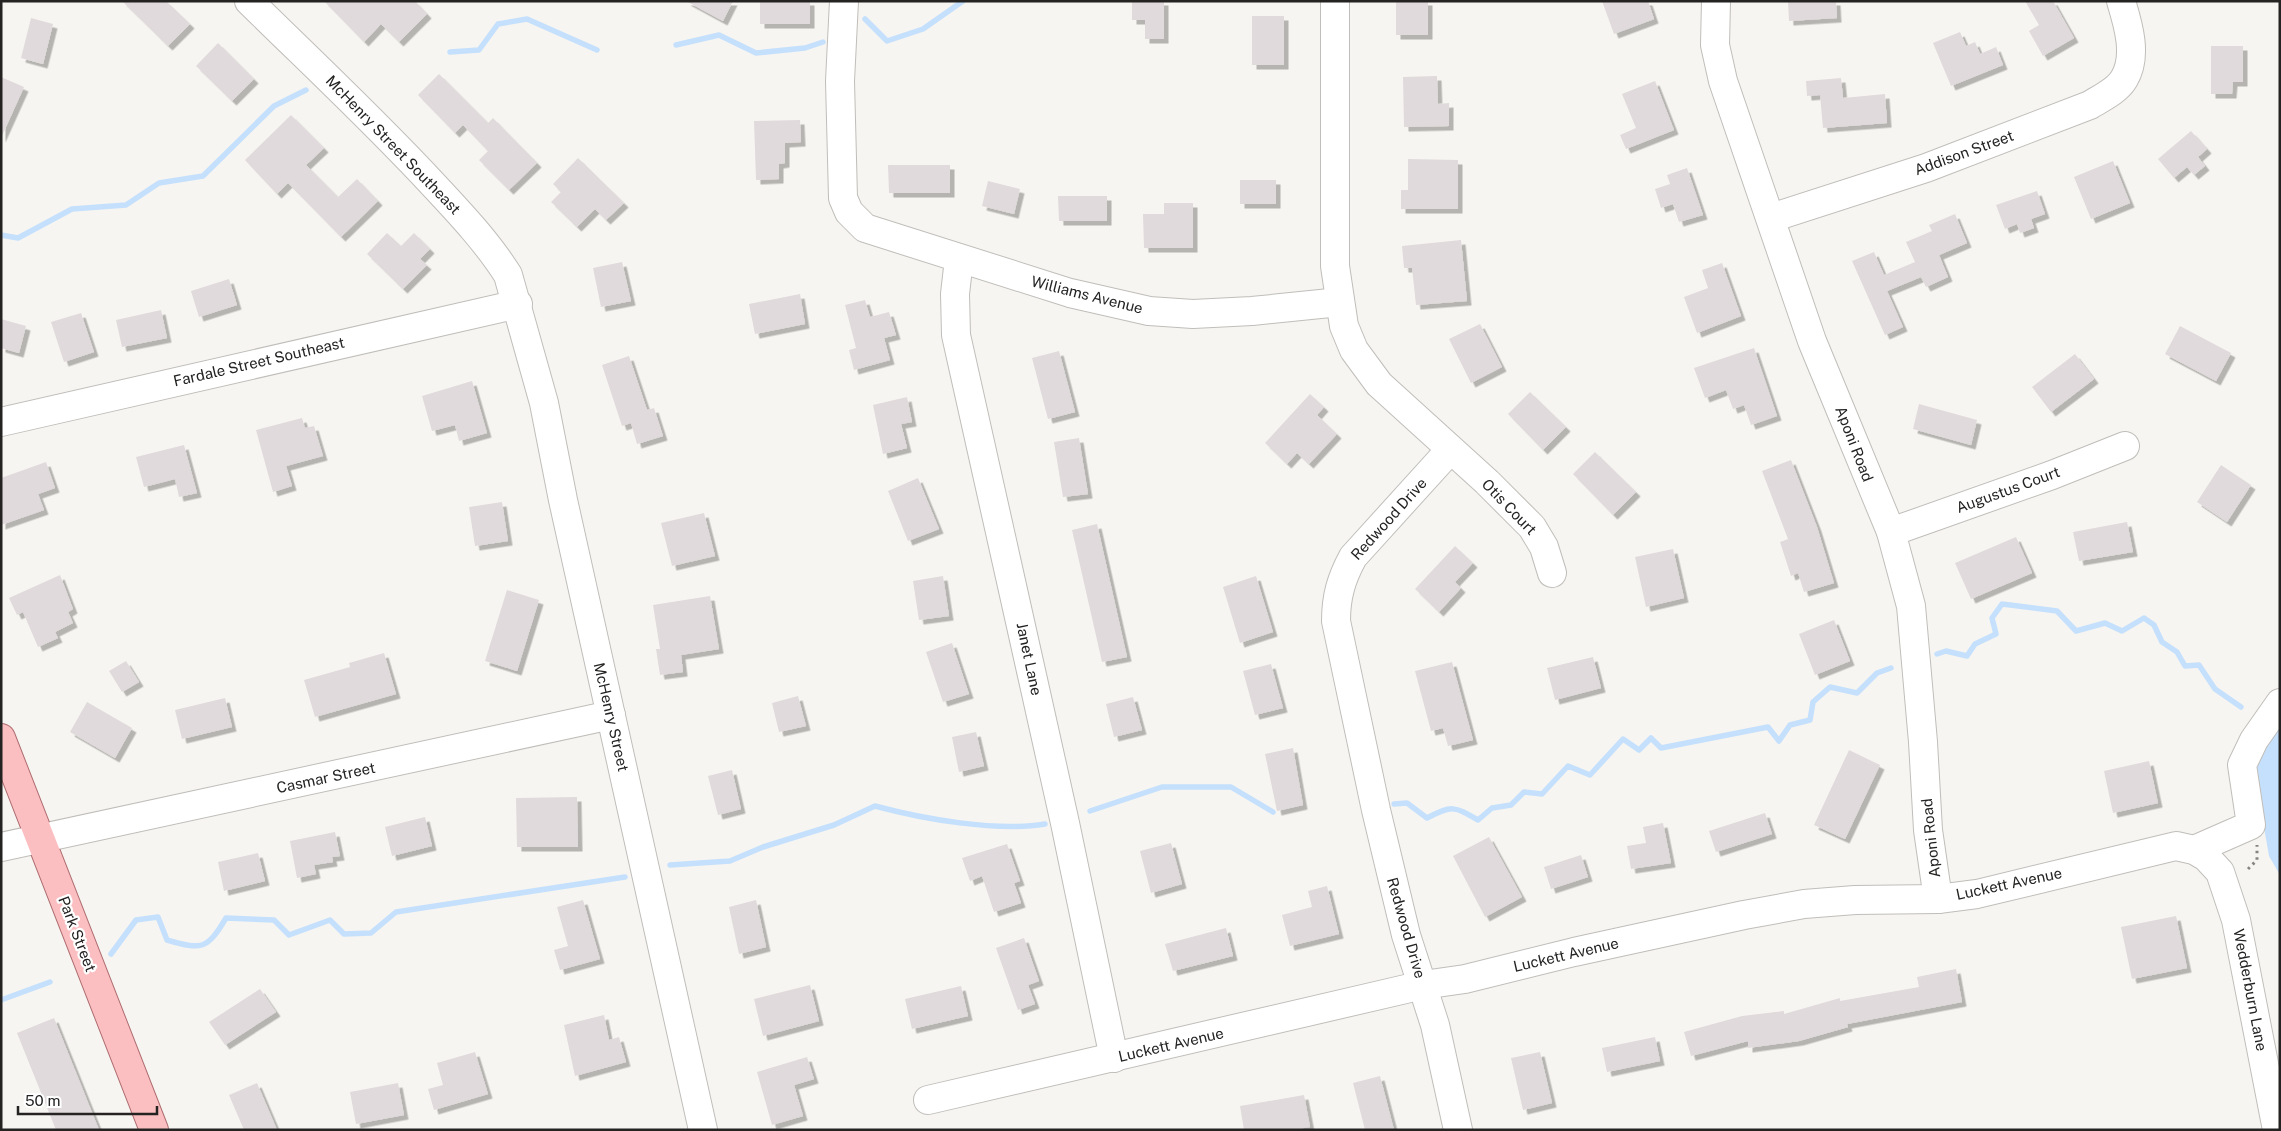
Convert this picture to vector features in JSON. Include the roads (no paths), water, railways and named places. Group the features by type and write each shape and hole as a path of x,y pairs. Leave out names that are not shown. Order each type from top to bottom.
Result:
{"main road":[{"name":"Park Street","path":"1,738 154,1130"}],"street":[{"name":"McHenry Street Southeast","path":"249,1 312,61 450,202 499,260 508,275 518,304"},
{"name":"Williams Avenue","path":"844,1 840,81 843,198 848,212 855,220 876,233 907,240 959,259 1070,293 1149,311 1193,314 1340,302"},
{"path":"1334,1 1335,266 1344,326 1354,350 1368,371 1450,450"},
{"name":"Aponi Road","path":"1716,1 1715,45 1723,81 1812,341 1890,532 1913,622 1928,830 1938,898"},
{"name":"Addison Street","path":"1771,218 1926,168 2090,105 2110,93 2124,79 2131,46 2121,1"},
{"name":"Janet Lane","path":"959,259 955,294 956,335 1061,804 1114,1058"},
{"name":"Fardale Street Southeast","path":"1,422 518,304"},
{"name":"McHenry Street","path":"518,304 544,403 563,500 703,1130"},
{"name":"Augustus Court","path":"1890,532 2052,475 2125,446"},
{"name":"Otis Court","path":"1450,450 1532,527 1544,547 1552,573"},
{"name":"Redwood Drive","path":"1450,450 1353,557 1342,577 1336,598 1336,621 1376,810 1406,935 1436,1025 1458,1130"},
{"path":"2200,853 2251,825 2242,764 2254,740 2280,704"},
{"name":"Casmar Street","path":"1,847 611,715"},
{"name":"Luckett Avenue","path":"928,1100 1744,914 1804,904 1855,900 1938,898 1977,894 2176,846 2200,853"},
{"name":"Wedderburn Lane","path":"2200,853 2220,872 2236,920 2277,1130"}],"water":[{"path":"2280,725 2280,875 2269,856 2254,770 2259,752"}],"waterway":[{"path":"865,19 887,41 923,29 963,1"},
{"path":"450,52 479,50 498,24 527,19 597,50"},
{"path":"676,45 719,35 756,53 805,48 823,42"},
{"path":"1,235 18,238 72,209 126,205 159,183 203,176 274,106 306,90"},
{"path":"1937,654 1946,651 1967,656 1975,644 1996,634 1992,618 2002,604 2057,611 2076,631 2105,623 2122,631 2144,618 2154,625 2162,642 2177,652 2185,666 2199,665 2215,689 2241,707"},
{"path":"1394,804 1407,803 1427,818 1442,811 1453,809 1478,820 1492,808 1511,805 1524,792 1542,794 1568,766 1590,775 1623,739 1639,750 1651,738 1661,748 1768,727 1779,741 1790,725 1810,720 1813,702 1830,687 1857,693 1877,673 1891,668"},
{"path":"1090,811 1162,787 1231,787 1273,812"},
{"path":"670,865 730,861 763,847 834,825 875,806 937,820 960,823 1005,826 1045,824"},
{"path":"111,954 136,920 158,917 167,940 196,946 208,942 226,918 274,920 289,935 330,920 344,934 371,933 396,912 625,877"},
{"path":"1,1000 50,982"}]}
